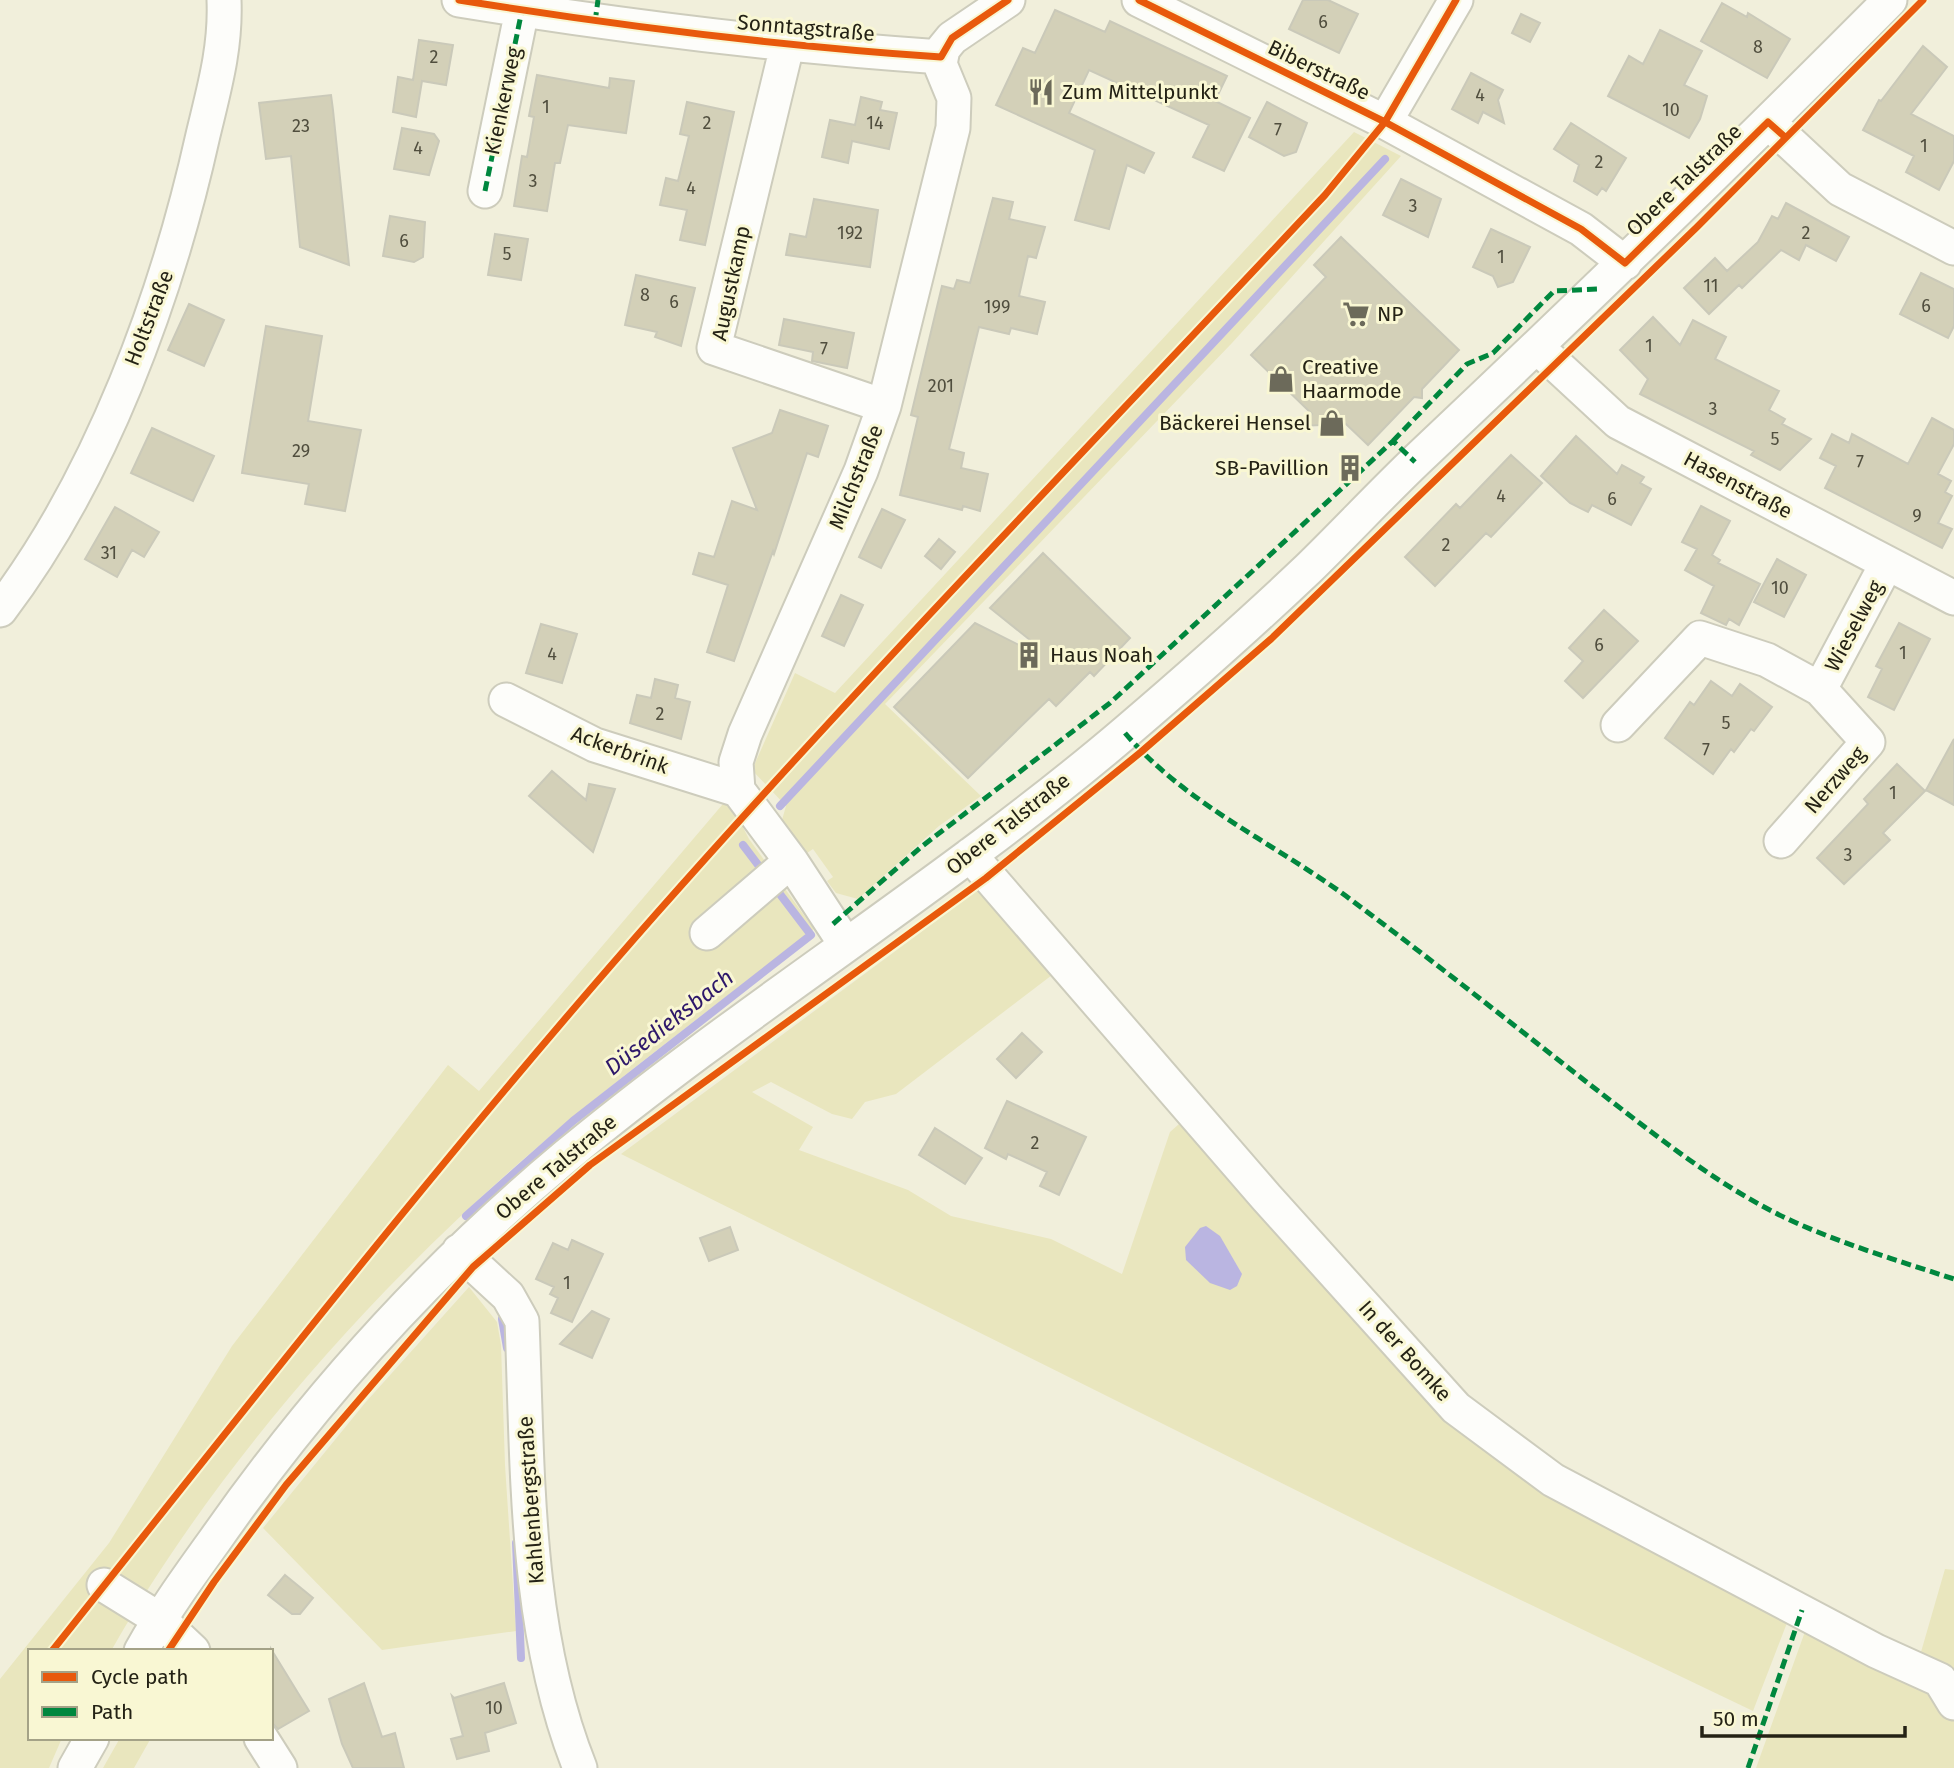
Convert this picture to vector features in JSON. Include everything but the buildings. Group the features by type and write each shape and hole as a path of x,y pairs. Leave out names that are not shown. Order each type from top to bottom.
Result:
{"street":[{"name":"Holtstraße","path":"0,610 79,487 165,280 195,175 226,36 224,0"},
{"name":"Sonntagstraße","path":"459,0 522,10 596,11 788,46 941,57"},
{"path":"941,57 952,38 1008,0"},
{"name":"Biberstraße","path":"1139,0 1385,122 1581,229 1625,263"},
{"path":"1385,122 1456,0"},
{"name":"Obere Talstraße","path":"142,1649 159,1619 271,1460 361,1355 459,1251 568,1155 651,1089 970,855 1125,733 1306,571 1415,462 1625,263 1890,0"},
{"name":"Kienkerweg","path":"485,191 522,10"},
{"name":"Augustkamp","path":"788,46 714,348 884,406"},
{"name":"Milchstraße","path":"738,790 736,762 745,734 861,471 884,406 953,128 954,98 942,72 941,57"},
{"path":"1768,122 1840,189 1954,248"},
{"name":"Hasenstraße","path":"1538,348 1618,422 1954,597"},
{"name":"Wieselweg","path":"1618,725 1700,638 1767,660 1820,689 1887,563"},
{"name":"Nerzweg","path":"1781,841 1868,742 1820,689"},
{"name":"Ackerbrink","path":"506,700 594,745 738,790"},
{"path":"738,790 791,861 846,945"},
{"name":"In der Bomke","path":"970,855 1266,1197 1457,1408 1553,1479 1876,1651 1941,1680 1954,1703"},
{"path":"707,933 791,861"},
{"name":"Kahlenbergstraße","path":"459,1251 508,1296 523,1321 538,1602 564,1728 580,1768"},
{"path":"104,1585 159,1619 191,1649"},
{"path":"75,1768 91,1740"},
{"path":"262,1740 280,1768"}],"shaded area":[{"path":"1354,132 1401,156 1232,343 885,704 981,796 939,826 858,899 836,893 827,881 833,877 813,849 807,853 782,820 786,806 752,770 795,673 835,693"},
{"path":"728,798 749,839 814,929 572,1118 442,1234 379,1298 318,1364 260,1433 206,1504 156,1577 112,1649 28,1649 28,1740 61,1740 49,1768 0,1768 0,1679 109,1543 232,1346 448,1065 479,1091"},
{"path":"982,887 1056,972 896,1094 865,1102 852,1119 832,1114 771,1082 752,1092 813,1127 799,1150 908,1190 951,1216 1051,1239 1122,1274 1170,1132 1187,1117 1419,1380 1790,1615 1753,1711 1408,1546 621,1154"},
{"path":"1206,1226 1220,1236 1242,1274 1237,1286 1230,1290 1210,1283 1186,1260 1185,1247 1200,1228"},
{"path":"469,1287 497,1322 501,1345 505,1465 516,1631 382,1650 263,1528 365,1403"},
{"path":"1945,1569 1954,1570 1954,1768 1756,1768 1807,1626 1859,1651 1921,1652"},
{"path":"119,1740 150,1740 134,1768 103,1768"}],"waterway":[{"name":"Düsedieksbach","path":"780,806 1385,159"},
{"name":"Düsedieksbach","path":"743,845 765,874"},
{"name":"Düsedieksbach","path":"466,1216 573,1121 811,935 773,885"},
{"name":"Düsedieksbach","path":"502,1319 507,1348"},
{"name":"Düsedieksbach","path":"516,1543 521,1658"}],"marked path":[{"path":"595,22 598,0"},
{"path":"485,191 522,10"},
{"path":"1393,441 1467,364 1493,353 1554,291 1598,289"},
{"path":"833,924 921,847 1110,703 1393,441 1415,462"},
{"path":"1125,733 1175,781 1232,822 1350,899 1640,1123 1713,1176 1764,1207 1810,1229 1954,1279"},
{"path":"1748,1768 1802,1610"}],"cycle path":[{"path":"459,0 700,34 941,57 952,38 1008,0"},
{"path":"1139,0 1385,122 1581,229 1625,263 1768,122 1785,137"},
{"path":"54,1649 425,1186 656,914 904,642 1325,195 1385,122 1456,0"},
{"path":"169,1649 214,1582 286,1485 473,1267 590,1165 986,878 1141,752 1271,639 1697,227 1923,0"}],"place":[{"name":"Zum Mittelpunkt","path":"1041,92"},
{"name":"NP","path":"1356,314"},
{"name":"Creative Haarmode","path":"1281,379"},
{"name":"Bäckerei Hensel","path":"1332,423"},
{"name":"SB-Pavillion","path":"1350,468"},
{"name":"Haus Noah","path":"1029,655"}]}
